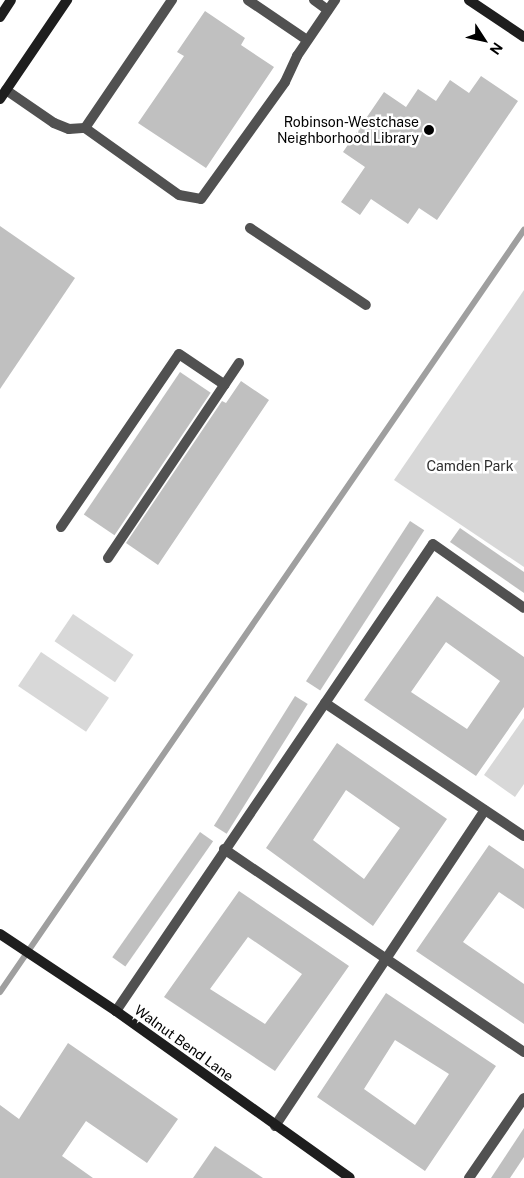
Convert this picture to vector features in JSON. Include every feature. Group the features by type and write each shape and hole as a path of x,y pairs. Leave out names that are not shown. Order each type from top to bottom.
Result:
{"street":[{"path":"0,17 11,0"},
{"path":"2,92 67,0"},
{"path":"469,0 524,37"},
{"name":"Walnut Bend Lane","path":"0,934 116,1011 274,1126 350,1178"}],"lane":[{"path":"85,128 172,0"},
{"path":"248,0 307,40"},
{"path":"314,0 328,10"},
{"path":"2,92 54,123 69,129 85,128 179,195 202,199 285,82 307,40 335,0"},
{"path":"250,228 366,305"},
{"path":"61,527 179,354 225,385"},
{"path":"108,558 239,363"},
{"path":"116,1011 224,849 433,544 524,608"},
{"path":"325,703 524,836"},
{"path":"274,1126 302,1080 386,960 485,810"},
{"path":"224,849 524,1052"},
{"path":"469,1178 524,1098"}],"green space":[{"name":"Camden Park","path":"524,290 524,567 394,480"},
{"path":"73,614 134,655 115,682 55,641"},
{"path":"41,652 109,698 86,732 18,686"},
{"path":"524,718 524,784 515,797 484,775"}],"building":[{"path":"205,11 245,38 241,45 274,67 206,168 138,123 184,56 177,52"},
{"name":"Robinson-Westchase Neighborhood Library","path":"481,76 518,101 437,220 419,208 408,224 371,199 360,215 341,202 365,167 343,152 384,92 406,107 418,89 436,101 450,80 469,93"},
{"path":"0,226 75,278 0,389"},
{"path":"180,372 211,393 114,535 84,515"},
{"path":"241,381 269,400 158,565 126,543 222,401 226,403"},
{"path":"410,521 424,530 320,690 306,681"},
{"path":"460,528 524,572 524,593 450,542"},
{"path":"437,596 524,657 524,707 476,776 364,700","holes":["446,642 500,681 467,729 411,692"]},
{"path":"295,696 308,704 227,834 214,826"},
{"path":"337,743 447,819 373,926 266,848","holes":["346,790 400,828 364,879 313,840"]},
{"path":"200,832 213,841 125,967 112,957"},
{"path":"489,845 524,869 524,909 499,892 463,942 524,984 524,1024 416,951"},
{"path":"239,891 349,966 275,1071 164,997","holes":["248,937 302,974 265,1024 210,989"]},
{"path":"386,993 496,1066 425,1171 317,1097","holes":["395,1040 449,1074 415,1125 364,1089"]},
{"path":"68,1043 178,1119 147,1163 86,1121 62,1156 93,1178 0,1178 0,1105 19,1119"},
{"path":"524,1128 524,1157 510,1178 491,1178"},
{"path":"215,1146 263,1178 193,1178"}],"waterway":[{"path":"0,992 524,230"}],"place":[{"name":"Robinson-Westchase Neighborhood Library","path":"429,130"}]}
